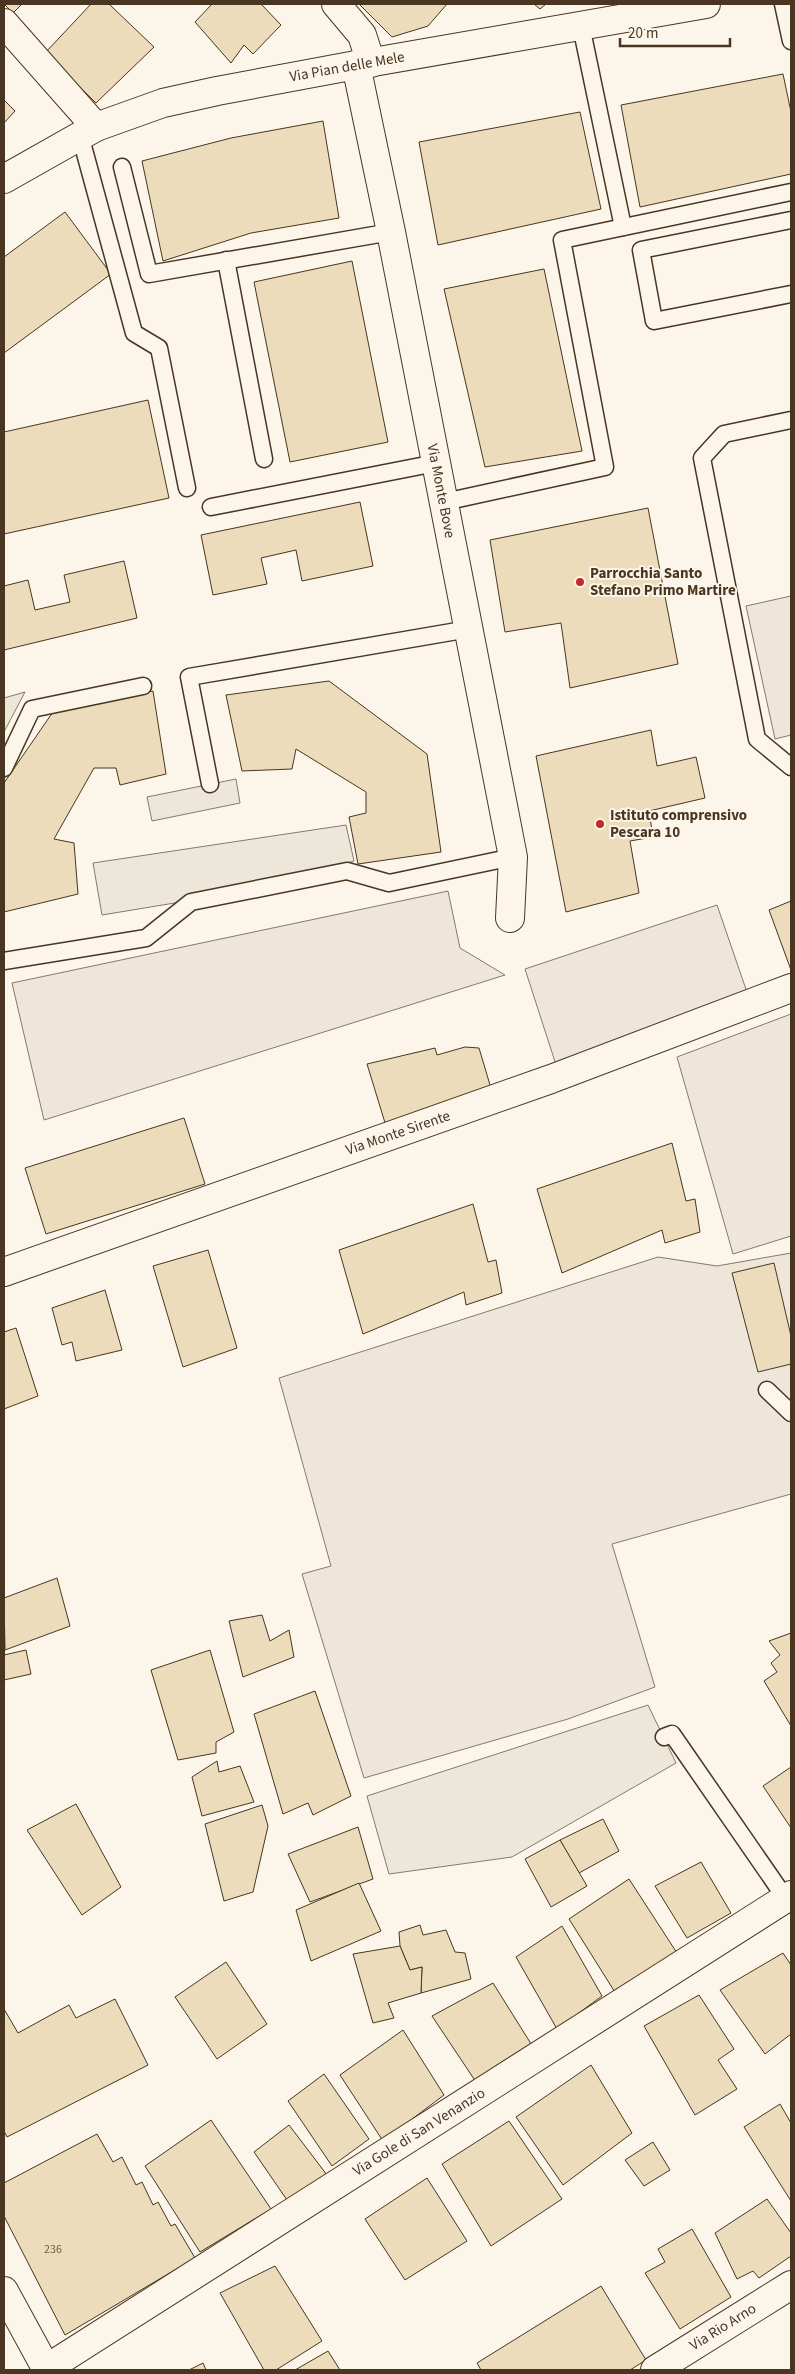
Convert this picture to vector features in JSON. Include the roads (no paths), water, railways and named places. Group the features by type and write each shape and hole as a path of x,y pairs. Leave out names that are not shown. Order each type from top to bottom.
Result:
{"street":[{"name":"Via Monte Bove","path":"336,4 362,35 363,64 391,232 513,857 510,918"},
{"name":"Via Pian delle Mele","path":"4,179 88,131 163,104 217,91 363,64 581,26 677,7 706,4"},
{"path":"4,23 88,131"},
{"name":"Via Monte Sirente","path":"4,1272 551,1079 791,988"},
{"name":"Via Gole di San Venanzio","path":"46,2370 788,1897"},
{"name":"Via Rio Arno","path":"655,2370 791,2285"},
{"path":"4,2291 46,2370"}],"lane":[{"path":"783,4 791,41"},
{"path":"581,26 623,227"},
{"path":"88,131 134,333 159,348 187,488"},
{"path":"122,167 149,274 391,232"},
{"path":"444,502 605,467 562,240 791,192"},
{"path":"791,220 641,250 654,321 791,294"},
{"path":"226,260 264,459"},
{"path":"791,420 724,434 702,458 758,739 791,767"},
{"path":"211,507 436,463"},
{"path":"210,784 189,677 469,629"},
{"path":"4,768 32,709 144,686"},
{"path":"4,961 146,938 191,902 347,871 389,883 513,857"},
{"path":"767,1390 791,1413"},
{"path":"664,1737 672,1734 788,1897"}],"place":[{"name":"Parrocchia Santo Stefano Primo Martire","path":"580,582"},
{"name":"Istituto comprensivo Pescara 10","path":"600,824"}]}
